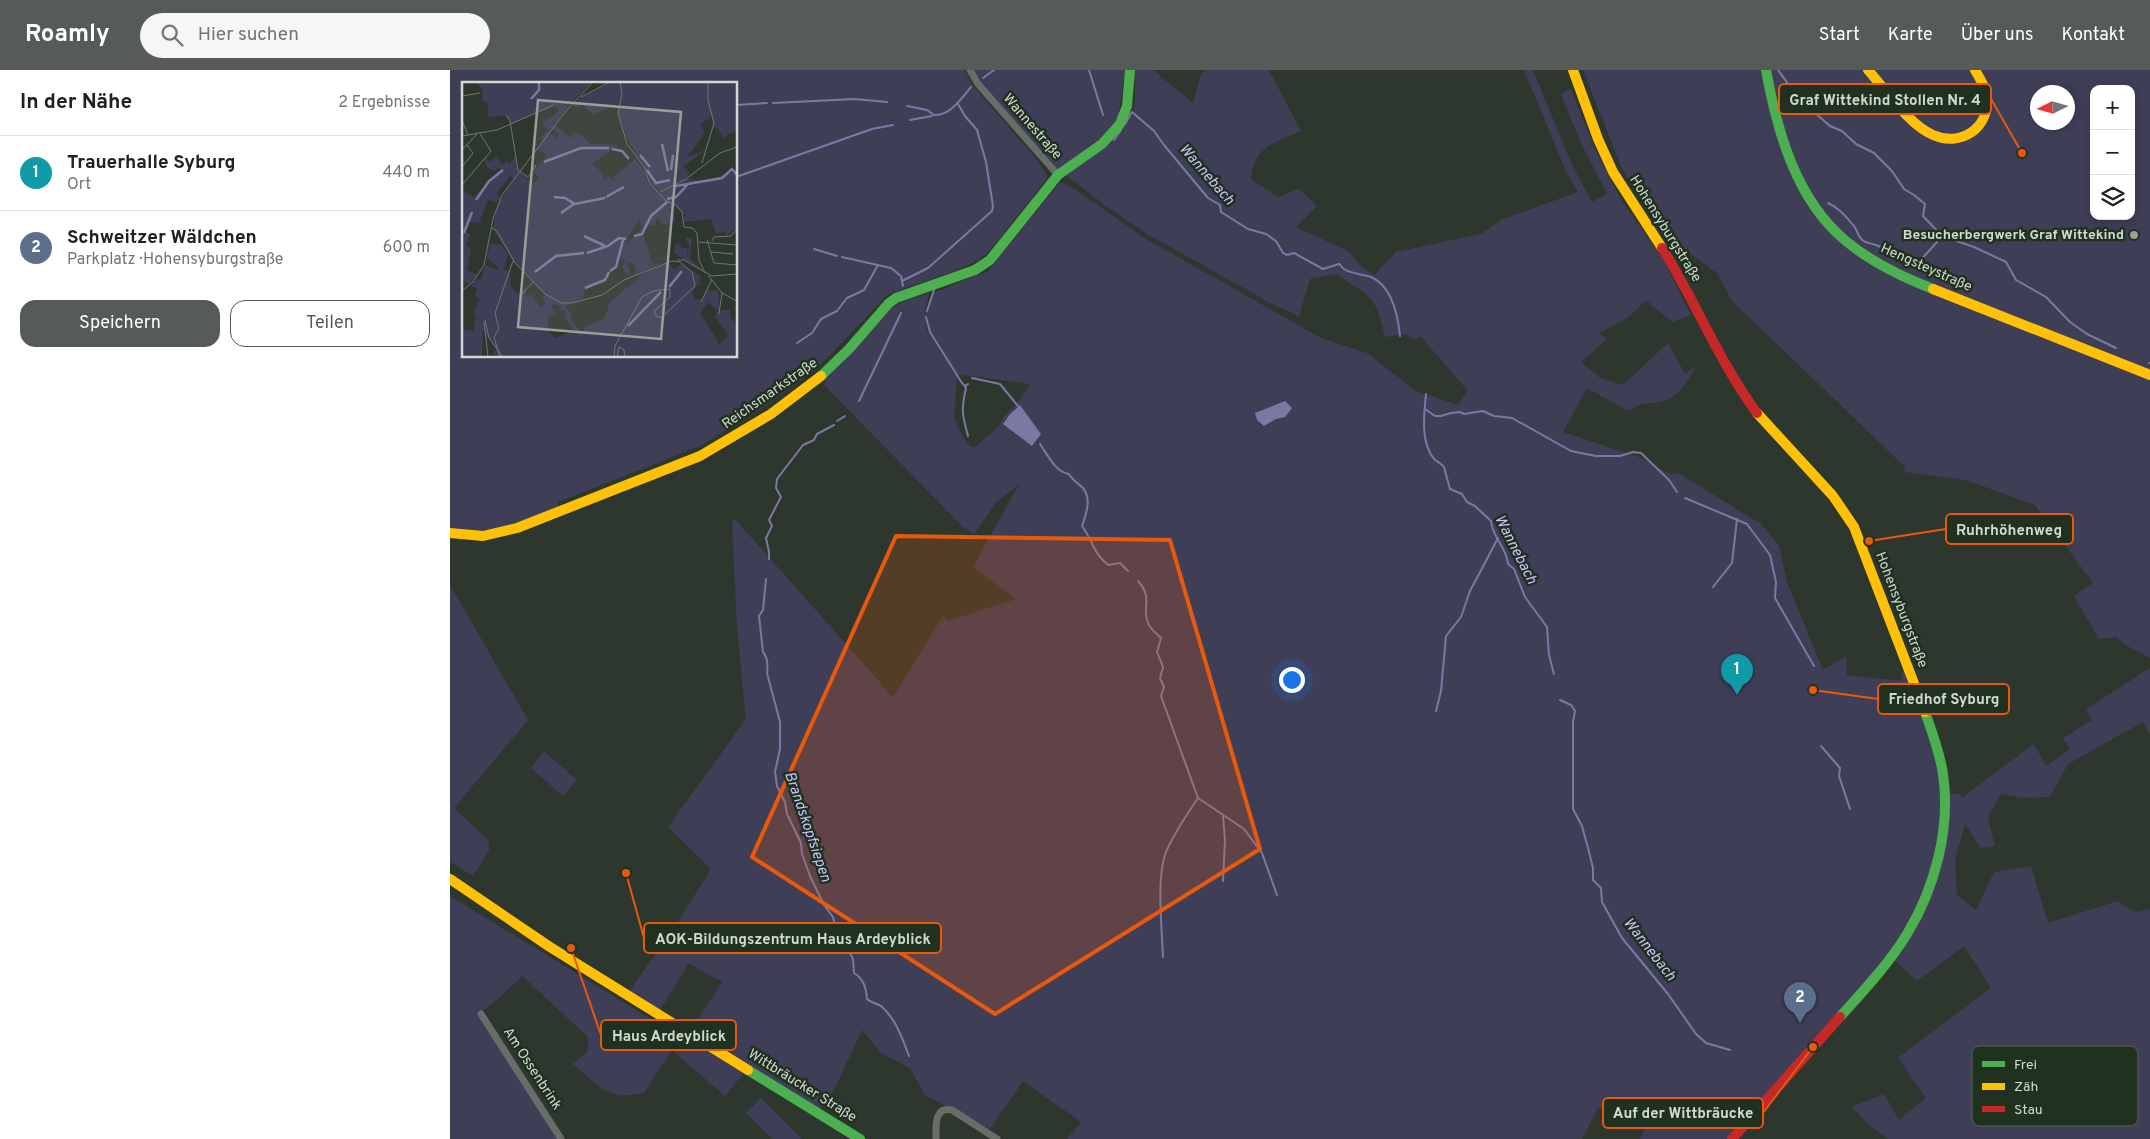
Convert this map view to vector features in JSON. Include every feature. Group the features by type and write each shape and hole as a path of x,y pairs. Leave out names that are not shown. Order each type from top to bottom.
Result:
{"main road":[{"name":"Reichsmarkstraße","path":"450,533 483,536 517,528 682,464 718,447 817,380 837,362 889,303 896,298 975,270 990,260 1058,175 1102,144 1120,124 1127,106 1130,70"},
{"name":"Hohensyburgstraße","path":"1573,70 1612,172 1680,276 1736,385 1760,418 1833,496 1854,527 1931,728 1943,774 1944,816 1940,852 1928,892 1908,934 1880,972 1732,1139"},
{"name":"Hengsteystraße","path":"1766,70 1779,124 1799,179 1810,199 1830,226 1846,241 1866,256 1888,268 1946,294 2150,375"},
{"path":"1868,70 1927,132 1955,139 1973,131 1985,117 1988,94 1985,85 1975,70"},
{"path":"450,871 477,895"},
{"path":"450,879 477,895"},
{"name":"Wittbräucker Straße","path":"477,895 550,946 860,1139"}],"street":[{"name":"Wannestraße","path":"970,70 978,84 1058,175"},
{"name":"Am Ossenbrink","path":"481,1014 561,1139"},
{"path":"936,1139 937,1117 945,1109 952,1110 997,1139"}],"highlighted area":[{"path":"896,536 1170,540 1260,849 995,1014 752,857"}],"shaded area":[{"path":"450,70 964,70 974,87 1033,155 1047,175 1046,180 986,255 951,272 887,295 812,372 758,411 698,447 558,502 558,508 495,530 450,533"},
{"path":"972,70 1125,70 1119,112 1133,116 1135,70 1153,70 1193,103 1200,77 1205,70 1269,70 1301,131 1274,143 1261,152 1256,159 1251,179 1278,197 1299,189 1317,206 1296,227 1348,251 1364,269 1375,275 1396,252 1481,234 1503,219 1578,192 1565,169 1524,70 1533,70 1572,165 1592,202 1607,194 1580,141 1561,94 1571,89 1595,149 1619,196 1663,259 1691,315 1672,322 1646,300 1630,316 1599,333 1607,339 1581,362 1600,378 1623,385 1668,343 1685,374 1696,366 1686,383 1672,397 1660,402 1642,404 1630,410 1624,409 1587,388 1563,432 1626,453 1625,458 1628,455 1635,456 1666,472 1678,473 1761,524 1779,546 1787,582 1823,670 1846,656 1847,675 1901,681 1905,657 1918,695 1945,794 1959,794 1963,797 2034,744 2046,766 2070,749 2063,738 2092,720 2086,709 2150,668 2150,735 2143,722 2068,764 2050,797 2023,798 2001,794 1988,817 1995,846 1981,848 1965,824 1955,860 1957,895 1976,910 1994,872 2031,866 2048,923 2118,901 2134,912 2150,909 2150,1139 1889,1139 1870,1126 1852,1107 1884,1094 1899,1120 1926,1098 1898,1058 1991,988 1964,946 1917,981 1892,958 1732,1139 1640,1139 1645,1129 1598,1108 1582,1139 1067,1139 1081,1122 1023,1081 990,1129 925,1095 910,1068 881,1053 862,1030 834,1090 818,1112 748,1068 725,1096 674,1052 689,1033 722,982 689,963 658,1013 628,993 678,922 711,869 668,827 746,719 737,627 732,524 734,518 893,697 943,616 948,621 1016,599 973,567 1019,484 996,503 974,534 963,527 825,386 825,379 891,308 907,300 929,293 925,311 928,311 933,293 988,271 1060,182 1073,188 1146,239 1321,338 1367,353 1416,391 1458,405 1468,391 1421,337 1413,339 1407,334 1385,337 1375,304 1364,293 1336,274 1310,279 1299,316 1274,305 1149,235 1109,208 1052,165","holes":["925,316 927,316 929,329 957,374 1030,384 1020,400 1004,416 999,426 975,447 966,442 954,419 957,377 927,330","1019,405 1040,434 1004,426 1004,421"]},
{"path":"1583,70 2150,70 2150,658 2129,647 2116,637 2099,639 2074,596 2093,583 2035,505 1966,480 1905,472 1904,466 1731,300 1718,274 1670,239 1637,196 1621,166"},
{"path":"1285,401 1292,408 1285,417 1276,419 1264,426 1257,420 1255,413"},
{"path":"1020,405 1041,434 1032,446 1003,424"},
{"path":"450,585 528,720 454,808 489,841 489,850 473,876 450,862"},
{"path":"544,751 577,780 563,796 531,768"},
{"path":"450,896 680,1037 644,1093 620,1096 602,1089 573,1064 588,1051 588,1037 522,976 499,998 478,1014 557,1139 450,1139"},
{"path":"761,1098 802,1139 772,1139 746,1113"}],"waterway":[{"name":"Brandskopfsiepen","path":"983,78 994,70"},
{"name":"Wannebach","path":"1089,70 1103,115"},
{"path":"1778,70 1799,99 1830,126 1842,131 1856,144 1874,153 1892,171 1904,189 1925,204 1923,216 1942,236 1974,247 2006,262 2016,280 2046,297 2070,322 2087,334 2116,348"},
{"path":"907,106 927,110 934,115 940,115 960,101 971,87"},
{"path":"773,103 855,99 887,102"},
{"path":"738,105 767,103"},
{"name":"Brandskopfsiepen","path":"902,281 928,268 992,211 993,206 986,162 977,130 958,104"},
{"name":"Wannebach","path":"1125,124 1132,112 1154,131 1208,198 1220,205 1221,212 1248,229 1266,234 1276,241 1283,253 1287,255 1294,253 1323,269 1339,264 1347,271 1371,277 1378,281 1393,302 1400,336"},
{"path":"910,120 932,116"},
{"path":"738,176 872,129 893,125"},
{"name":"Wannebach","path":"1114,140 1121,130"},
{"path":"1828,203 1836,207 1845,216 1854,226 1862,240 1899,256 1911,265 1918,263 1937,242"},
{"path":"814,249 837,256"},
{"path":"842,257 891,268 901,276 903,286"},
{"path":"797,343 812,333 821,319 837,311 847,298 864,290 878,265"},
{"path":"927,311 934,290"},
{"name":"Brandskopfsiepen","path":"859,401 901,313"},
{"path":"926,317 930,332 962,383 965,386 968,384"},
{"path":"972,378 1000,384 1018,406"},
{"path":"965,386 963,412 968,436"},
{"name":"Wannebach","path":"1426,394 1424,428 1430,453 1444,467 1450,489 1462,494 1467,502 1475,506 1491,521 1508,564 1514,569 1525,597 1547,627 1549,655 1554,674"},
{"path":"1425,409 1435,416 1483,411 1494,416 1512,418 1571,451 1596,456 1620,456 1633,452 1641,453 1669,480 1677,492"},
{"name":"Brandskopfsiepen","path":"837,421 845,416"},
{"name":"Brandskopfsiepen","path":"769,559 766,538 772,526 769,520 781,497 776,488 777,479 803,445 814,440 817,434 834,425"},
{"path":"1040,444 1056,467 1069,474 1086,492 1088,502 1082,526 1099,556 1108,565 1120,563 1128,571"},
{"path":"1685,498 1747,524 1770,555 1776,582 1775,598 1814,666"},
{"path":"1713,587 1732,563 1737,519"},
{"path":"1436,711 1441,691 1446,636 1461,617 1470,591 1498,538"},
{"name":"Brandskopfsiepen","path":"766,579 763,610 759,616 763,652 768,668 767,673 780,722 780,749 775,772 777,786 785,802 787,814 801,843 802,854 810,876 824,905 833,917 835,925 853,959 854,973 864,984 867,999 881,1006 891,1017 909,1056"},
{"path":"1138,581 1145,593 1148,623 1161,638 1157,652 1163,667 1160,678 1164,687 1161,696 1198,798"},
{"name":"Wannebach","path":"1560,700 1571,705 1575,711 1573,722 1573,809 1582,826 1593,868 1593,880 1601,888 1602,902 1622,938 1668,994 1696,1034 1706,1043 1730,1050"},
{"path":"1821,746 1840,768 1839,776 1850,809"},
{"path":"1198,798 1244,829 1262,853 1277,895"},
{"path":"1163,957 1160,903 1163,863 1173,838 1198,798"},
{"path":"1223,816 1225,840 1223,881"}],"traffic: fast":[{"path":"821,376 849,349 889,303 896,298 975,270 990,260 1058,175 1102,144 1120,124 1127,106 1130,70"},
{"path":"1766,70 1776,117 1791,163 1814,206 1846,241 1866,256 1933,289"},
{"path":"1840,1017 1884,967 1900,945 1917,916 1933,877 1943,836 1945,794 1938,750 1925,712"},
{"path":"748,1070 860,1139"}],"traffic: slow":[{"path":"1573,70 1598,139 1613,172 1662,248"},
{"path":"1868,70 1915,123 1933,135 1953,139 1971,133 1983,119 1987,98 1975,70"},
{"path":"1933,289 2150,375"},
{"path":"450,533 483,536 517,528 700,456 771,414 821,376"},
{"path":"1757,413 1833,496 1854,527 1925,712"},
{"path":"450,879 550,947 748,1070"}],"traffic: jam":[{"path":"1662,248 1686,289 1719,353 1757,413"},
{"path":"1732,1139 1840,1017"}],"place":[{"name":"Graf Wittekind Stollen Nr. 4","path":"2022,153"},
{"name":"Besucherbergwerk Graf Wittekind","path":"2134,235"},
{"name":"Ruhrhöhenweg","path":"1869,541"},
{"name":"Friedhof Syburg","path":"1813,690"},
{"name":"Trauerhalle Syburg","path":"1737,695"},
{"name":"AOK-Bildungszentrum Haus Ardeyblick","path":"626,873"},
{"name":"Haus Ardeyblick","path":"571,948"},
{"name":"Schweitzer Wäldchen","path":"1800,1023"},
{"name":"Auf der Wittbräucke","path":"1813,1047"}]}
